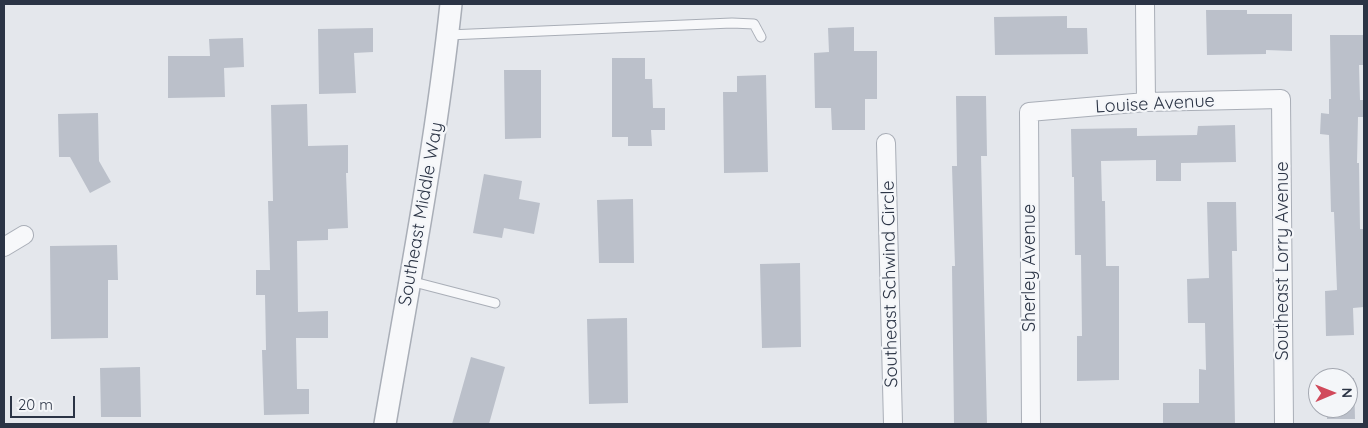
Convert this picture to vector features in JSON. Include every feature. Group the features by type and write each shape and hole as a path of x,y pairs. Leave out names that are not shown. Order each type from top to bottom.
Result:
{"street":[{"name":"Southeast Middle Way","path":"385,424 444,70 451,4"},
{"path":"1144,4 1146,102"},
{"name":"Louise Avenue","path":"1029,112 1146,102 1281,98"},
{"name":"Southeast Lorry Avenue","path":"1281,98 1284,424"},
{"name":"Sherley Avenue","path":"1029,112 1031,424"},
{"name":"Southeast Schwind Circle","path":"886,144 893,424"},
{"path":"4,247 24,235"}],"lane":[{"path":"448,35 732,23 754,24 761,37"},
{"path":"410,281 495,302"}],"building":[{"path":"1206,10 1247,10 1247,14 1292,14 1292,51 1266,50 1266,54 1207,55"},
{"path":"1067,16 1067,28 1087,28 1088,54 995,55 994,17"},
{"path":"854,27 854,51 877,51 877,99 865,99 865,130 832,130 831,108 815,108 814,53 829,52 828,28"},
{"path":"373,28 373,52 354,53 356,93 319,94 318,29"},
{"path":"1330,35 1364,35 1364,65 1359,65 1360,100 1364,100 1364,117 1358,117 1357,163 1359,163 1360,229 1364,229 1364,307 1353,308 1354,335 1326,336 1325,291 1337,290 1334,212 1331,212 1329,135 1320,134 1321,113 1329,114 1329,99 1331,99"},
{"path":"243,38 244,67 224,68 225,97 168,98 168,56 210,56 209,39"},
{"path":"612,58 645,58 645,79 652,79 653,108 665,108 665,130 651,130 652,146 628,146 628,137 612,137"},
{"path":"504,70 541,70 541,138 505,139"},
{"path":"766,75 768,172 724,173 723,92 737,92 737,76"},
{"path":"956,96 986,96 987,156 981,156 987,424 954,424 952,266 955,266 952,166 957,166"},
{"path":"307,104 308,146 348,145 348,173 346,173 348,228 328,229 328,240 297,241 298,312 328,311 328,338 296,338 297,389 309,389 309,414 264,415 262,350 266,350 265,295 256,295 256,270 270,270 268,201 273,201 271,105"},
{"path":"98,113 99,161 111,182 90,193 70,157 59,157 58,114"},
{"path":"1235,125 1236,162 1181,163 1181,181 1156,181 1156,160 1101,161 1102,201 1105,201 1106,266 1119,266 1119,380 1077,381 1077,336 1082,336 1081,255 1075,255 1071,129 1137,128 1137,136 1197,135 1198,126"},
{"path":"484,174 522,181 519,199 540,203 534,234 504,228 502,238 473,233"},
{"path":"633,199 634,263 599,263 597,200"},
{"path":"1207,202 1236,202 1237,251 1232,251 1235,424 1163,424 1163,403 1199,403 1199,369 1206,370 1205,323 1188,323 1187,279 1209,278"},
{"path":"117,245 118,280 108,280 108,338 51,339 50,246"},
{"path":"800,263 801,347 762,348 760,264"},
{"path":"627,318 628,403 589,404 587,319"},
{"path":"471,357 505,367 489,424 452,424"},
{"path":"140,367 141,417 101,417 100,368"},
{"path":"1355,418 1355,419 1327,419"}]}
